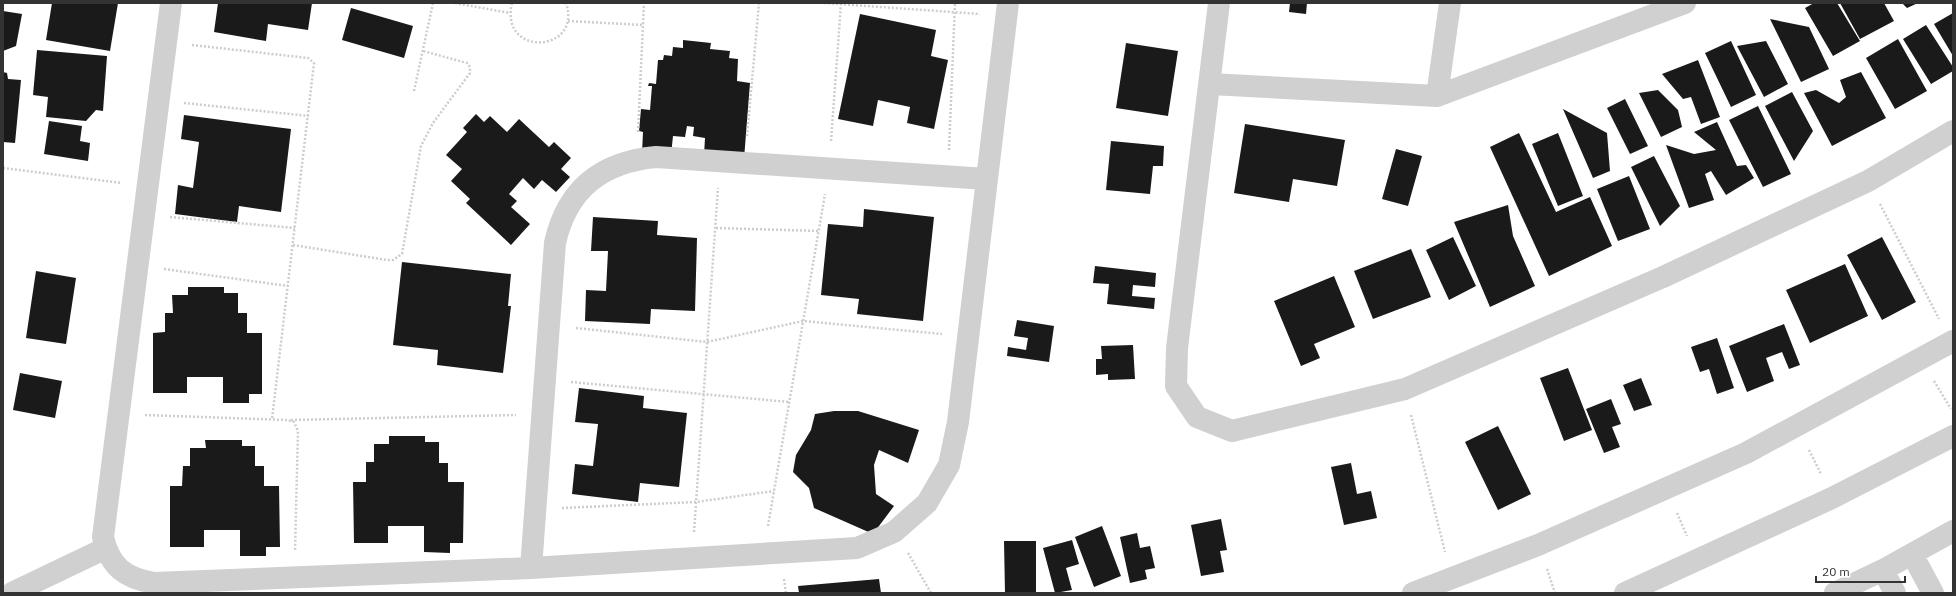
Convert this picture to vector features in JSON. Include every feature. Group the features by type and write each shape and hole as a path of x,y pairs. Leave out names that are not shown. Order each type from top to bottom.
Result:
{"street":[{"path":"171,3 103,537 111,559 127,575 138,580 154,583 295,576 531,568 857,548 894,532 927,503 949,465 958,422 1007,9"},
{"path":"1219,3 1177,348 1176,386 1197,417 1232,431 1404,389 1663,277 1868,181 1953,131"},
{"path":"1437,96 1450,3"},
{"path":"1210,84 1437,96 1682,4"},
{"path":"531,568 556,243 559,226 566,210 587,183 602,172 619,163 637,158 656,157 987,179"},
{"path":"1413,593 1538,546 1746,454 1952,342"},
{"path":"1625,593 1832,498 1953,436"},
{"path":"1835,593 1884,570 1953,531"},
{"path":"12,593 106,548"},
{"path":"1912,554 1933,593"},
{"path":"1884,570 1895,593"}],"path":[{"path":"414,91 433,3"},
{"path":"455,3 510,12"},
{"path":"512,3 510,12 512,23 517,33 525,40 535,43 546,43 556,39 564,31 568,21 569,11 566,3"},
{"path":"637,158 644,3"},
{"path":"745,163 759,3"},
{"path":"824,3 955,13 1007,9"},
{"path":"948,176 955,3"},
{"path":"763,554 829,168 841,4"},
{"path":"568,21 643,26"},
{"path":"166,42 311,60 314,63 315,68 272,419"},
{"path":"293,245 387,260 393,260 402,254 421,146 433,123 470,73 470,68 467,63 423,51"},
{"path":"158,100 309,116"},
{"path":"692,558 720,161"},
{"path":"3,168 148,186"},
{"path":"1868,181 1952,342"},
{"path":"144,215 296,228"},
{"path":"716,228 819,231"},
{"path":"137,265 288,286"},
{"path":"549,325 707,342 803,321 968,337"},
{"path":"1921,359 1953,413"},
{"path":"545,379 789,402"},
{"path":"1404,389 1452,578"},
{"path":"119,415 291,420 542,414"},
{"path":"291,420 298,431 295,576"},
{"path":"1797,426 1832,498"},
{"path":"1667,488 1698,560"},
{"path":"535,509 696,502 774,491"},
{"path":"894,532 911,557 931,593"}],"building":[{"path":"52,3 118,3 110,51 46,40"},
{"path":"218,3 312,3 308,30 268,24 266,41 214,32"},
{"path":"1290,3 1307,3 1306,14 1289,12"},
{"path":"1814,3 1837,3 1860,41 1833,56 1805,8"},
{"path":"1840,3 1884,3 1894,21 1860,39"},
{"path":"1902,3 1918,3 1907,8"},
{"path":"351,8 413,26 404,58 342,40"},
{"path":"3,11 22,14 16,46 3,51"},
{"path":"1953,13 1953,56 1934,24"},
{"path":"860,14 936,30 931,56 948,60 934,129 907,123 910,107 878,100 873,126 838,119"},
{"path":"1770,19 1809,27 1829,69 1801,82"},
{"path":"1926,25 1953,67 1953,71 1931,84 1903,39"},
{"path":"1898,39 1927,91 1895,109 1866,58"},
{"path":"683,40 711,43 710,49 730,51 729,58 738,59 737,81 750,83 744,159 704,155 705,138 693,136 694,127 687,126 685,137 673,136 671,155 642,153 643,132 639,131 641,109 650,110 652,86 648,86 649,83 656,84 658,60 663,60 664,55 672,56 673,47 683,48"},
{"path":"1731,41 1756,95 1731,107 1705,53"},
{"path":"1766,41 1788,84 1764,97 1737,46"},
{"path":"1126,43 1178,51 1168,116 1116,108"},
{"path":"37,50 107,56 103,111 96,110 86,121 46,117 48,97 33,95"},
{"path":"1698,60 1720,117 1701,124 1691,97 1683,99 1662,74"},
{"path":"3,72 7,73 8,79 21,80 15,143 3,142"},
{"path":"1861,72 1886,118 1832,146 1804,93 1816,90 1839,103 1846,97 1840,80"},
{"path":"1658,90 1678,110 1682,127 1661,137 1639,93"},
{"path":"1792,92 1813,131 1794,161 1765,106"},
{"path":"1625,99 1648,146 1630,154 1607,108"},
{"path":"1758,106 1791,174 1763,187 1729,120"},
{"path":"1563,109 1607,133 1610,171 1593,178"},
{"path":"476,114 484,122 490,116 507,132 519,119 549,147 554,142 571,158 561,169 570,177 556,192 542,180 534,189 523,178 509,194 517,201 511,207 530,224 511,245 466,203 470,199 451,181 462,169 446,155 467,132 463,128"},
{"path":"184,115 291,129 281,212 239,206 237,222 175,214 178,185 193,188 199,142 181,139"},
{"path":"49,121 82,126 80,141 90,143 88,161 44,154"},
{"path":"1717,122 1737,166 1746,165 1754,178 1726,195 1711,171 1705,174 1714,200 1689,208 1666,145 1694,154 1716,150 1694,132"},
{"path":"1245,124 1345,140 1337,186 1293,179 1289,202 1234,193"},
{"path":"1519,133 1556,212 1590,197 1612,246 1549,276 1490,147"},
{"path":"1558,133 1583,196 1558,206 1532,144"},
{"path":"1111,141 1164,146 1163,166 1153,166 1150,194 1106,190"},
{"path":"1396,149 1422,156 1408,206 1382,199"},
{"path":"1654,156 1680,206 1660,226 1631,167"},
{"path":"1629,176 1650,229 1618,241 1597,189"},
{"path":"1508,205 1513,236 1535,286 1490,307 1454,222"},
{"path":"864,209 934,217 923,321 857,314 859,299 821,295 828,224 863,227"},
{"path":"593,217 658,221 657,235 697,238 695,311 651,309 650,324 585,321 586,290 606,291 608,251 591,251"},
{"path":"1453,237 1476,286 1449,300 1426,250"},
{"path":"1882,237 1916,302 1882,320 1847,255"},
{"path":"1411,249 1431,297 1373,319 1354,271"},
{"path":"402,262 511,274 508,306 511,306 503,373 437,365 438,350 393,345"},
{"path":"1845,264 1868,316 1810,343 1786,290"},
{"path":"1095,266 1156,273 1155,287 1133,285 1132,296 1155,298 1154,309 1107,304 1109,284 1093,283"},
{"path":"36,271 76,278 66,344 26,338"},
{"path":"1334,276 1355,327 1314,344 1320,358 1301,366 1274,301"},
{"path":"188,287 224,287 224,293 238,293 238,313 247,313 247,333 262,333 262,394 249,394 249,403 223,403 223,377 187,377 187,393 153,393 153,333 165,332 165,313 173,313 172,295 188,295"},
{"path":"1017,320 1054,326 1049,362 1007,356 1008,347 1026,350 1028,338 1014,336"},
{"path":"1784,324 1800,365 1789,369 1782,352 1766,358 1774,381 1747,392 1729,346"},
{"path":"1717,338 1734,388 1717,394 1709,369 1700,372 1691,347"},
{"path":"1133,345 1135,379 1108,380 1108,374 1096,375 1096,359 1102,359 1101,346"},
{"path":"1568,368 1592,430 1564,441 1540,378"},
{"path":"20,373 62,381 55,418 13,410"},
{"path":"1641,378 1652,405 1634,411 1623,385"},
{"path":"579,388 644,396 643,408 687,413 679,487 640,483 638,502 572,494 575,464 593,466 598,424 575,422"},
{"path":"1611,399 1621,424 1612,427 1620,447 1604,453 1586,409"},
{"path":"834,411 858,411 919,430 908,463 879,450 874,465 876,494 894,506 873,534 814,508 809,488 793,472 796,455 811,430 815,414"},
{"path":"1498,426 1531,494 1498,510 1465,442"},
{"path":"389,436 425,436 425,442 439,442 439,463 448,463 448,482 464,482 463,543 450,543 450,553 424,552 424,526 388,526 388,543 354,543 353,482 366,482 366,462 374,462 374,444 389,444"},
{"path":"205,440 242,440 242,446 255,446 255,466 264,466 264,486 279,486 280,547 266,547 266,556 240,556 240,530 204,530 204,547 170,547 170,486 182,486 183,466 190,466 190,448 206,448"},
{"path":"1351,463 1357,494 1371,491 1377,518 1344,525 1331,467"},
{"path":"1221,519 1227,550 1220,551 1224,572 1201,576 1191,525"},
{"path":"1102,526 1121,576 1094,587 1075,537"},
{"path":"1137,533 1140,548 1150,546 1155,568 1145,570 1147,579 1130,583 1120,537"},
{"path":"1072,540 1079,564 1066,568 1072,590 1055,593 1043,548"},
{"path":"1004,541 1036,541 1036,593 1005,593"},
{"path":"879,579 881,593 799,593 798,586"}]}
